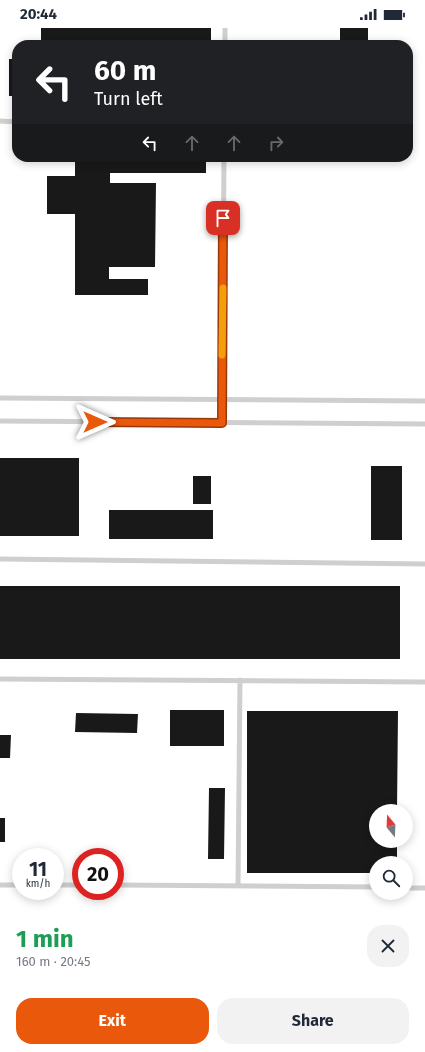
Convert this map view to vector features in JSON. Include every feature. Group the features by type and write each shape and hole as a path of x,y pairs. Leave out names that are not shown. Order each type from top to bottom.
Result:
{"lane":[{"path":"225,28 225,40"},
{"path":"0,122 12,122"},
{"path":"222,423 224,162"},
{"path":"0,398 425,401"},
{"path":"0,421 425,424"},
{"path":"0,559 425,564"},
{"path":"0,679 425,682"},
{"path":"238,886 240,680"},
{"path":"0,885 12,885"},
{"path":"124,886 369,887"},
{"path":"413,888 425,888"}],"building":[{"path":"41,28 211,28 211,40 41,40"},
{"path":"340,28 368,28 368,40 340,40"},
{"path":"9,59 12,59 12,96 9,96"},
{"path":"75,162 206,162 206,173 110,173 110,183 156,183 155,267 109,267 109,279 148,279 148,295 75,295 75,214 47,214 47,176 75,176"},
{"path":"0,458 79,458 79,536 0,536"},
{"path":"371,466 402,466 402,540 371,540"},
{"path":"193,476 211,476 211,504 193,504"},
{"path":"109,510 213,510 213,539 109,539"},
{"path":"0,586 400,586 400,659 0,659"},
{"path":"170,710 224,710 224,746 170,746"},
{"path":"247,711 398,711 397,804 369,804 369,848 397,848 397,856 369,856 369,873 247,873"},
{"path":"76,713 138,714 137,733 75,732"},
{"path":"0,735 11,735 10,758 0,758"},
{"path":"209,788 225,788 224,859 208,859"},
{"path":"0,818 5,818 5,842 0,842"}],"slow traffic":[{"path":"222,355 223,288"}],"route":[{"path":"95,422 222,423 223,218"}]}
